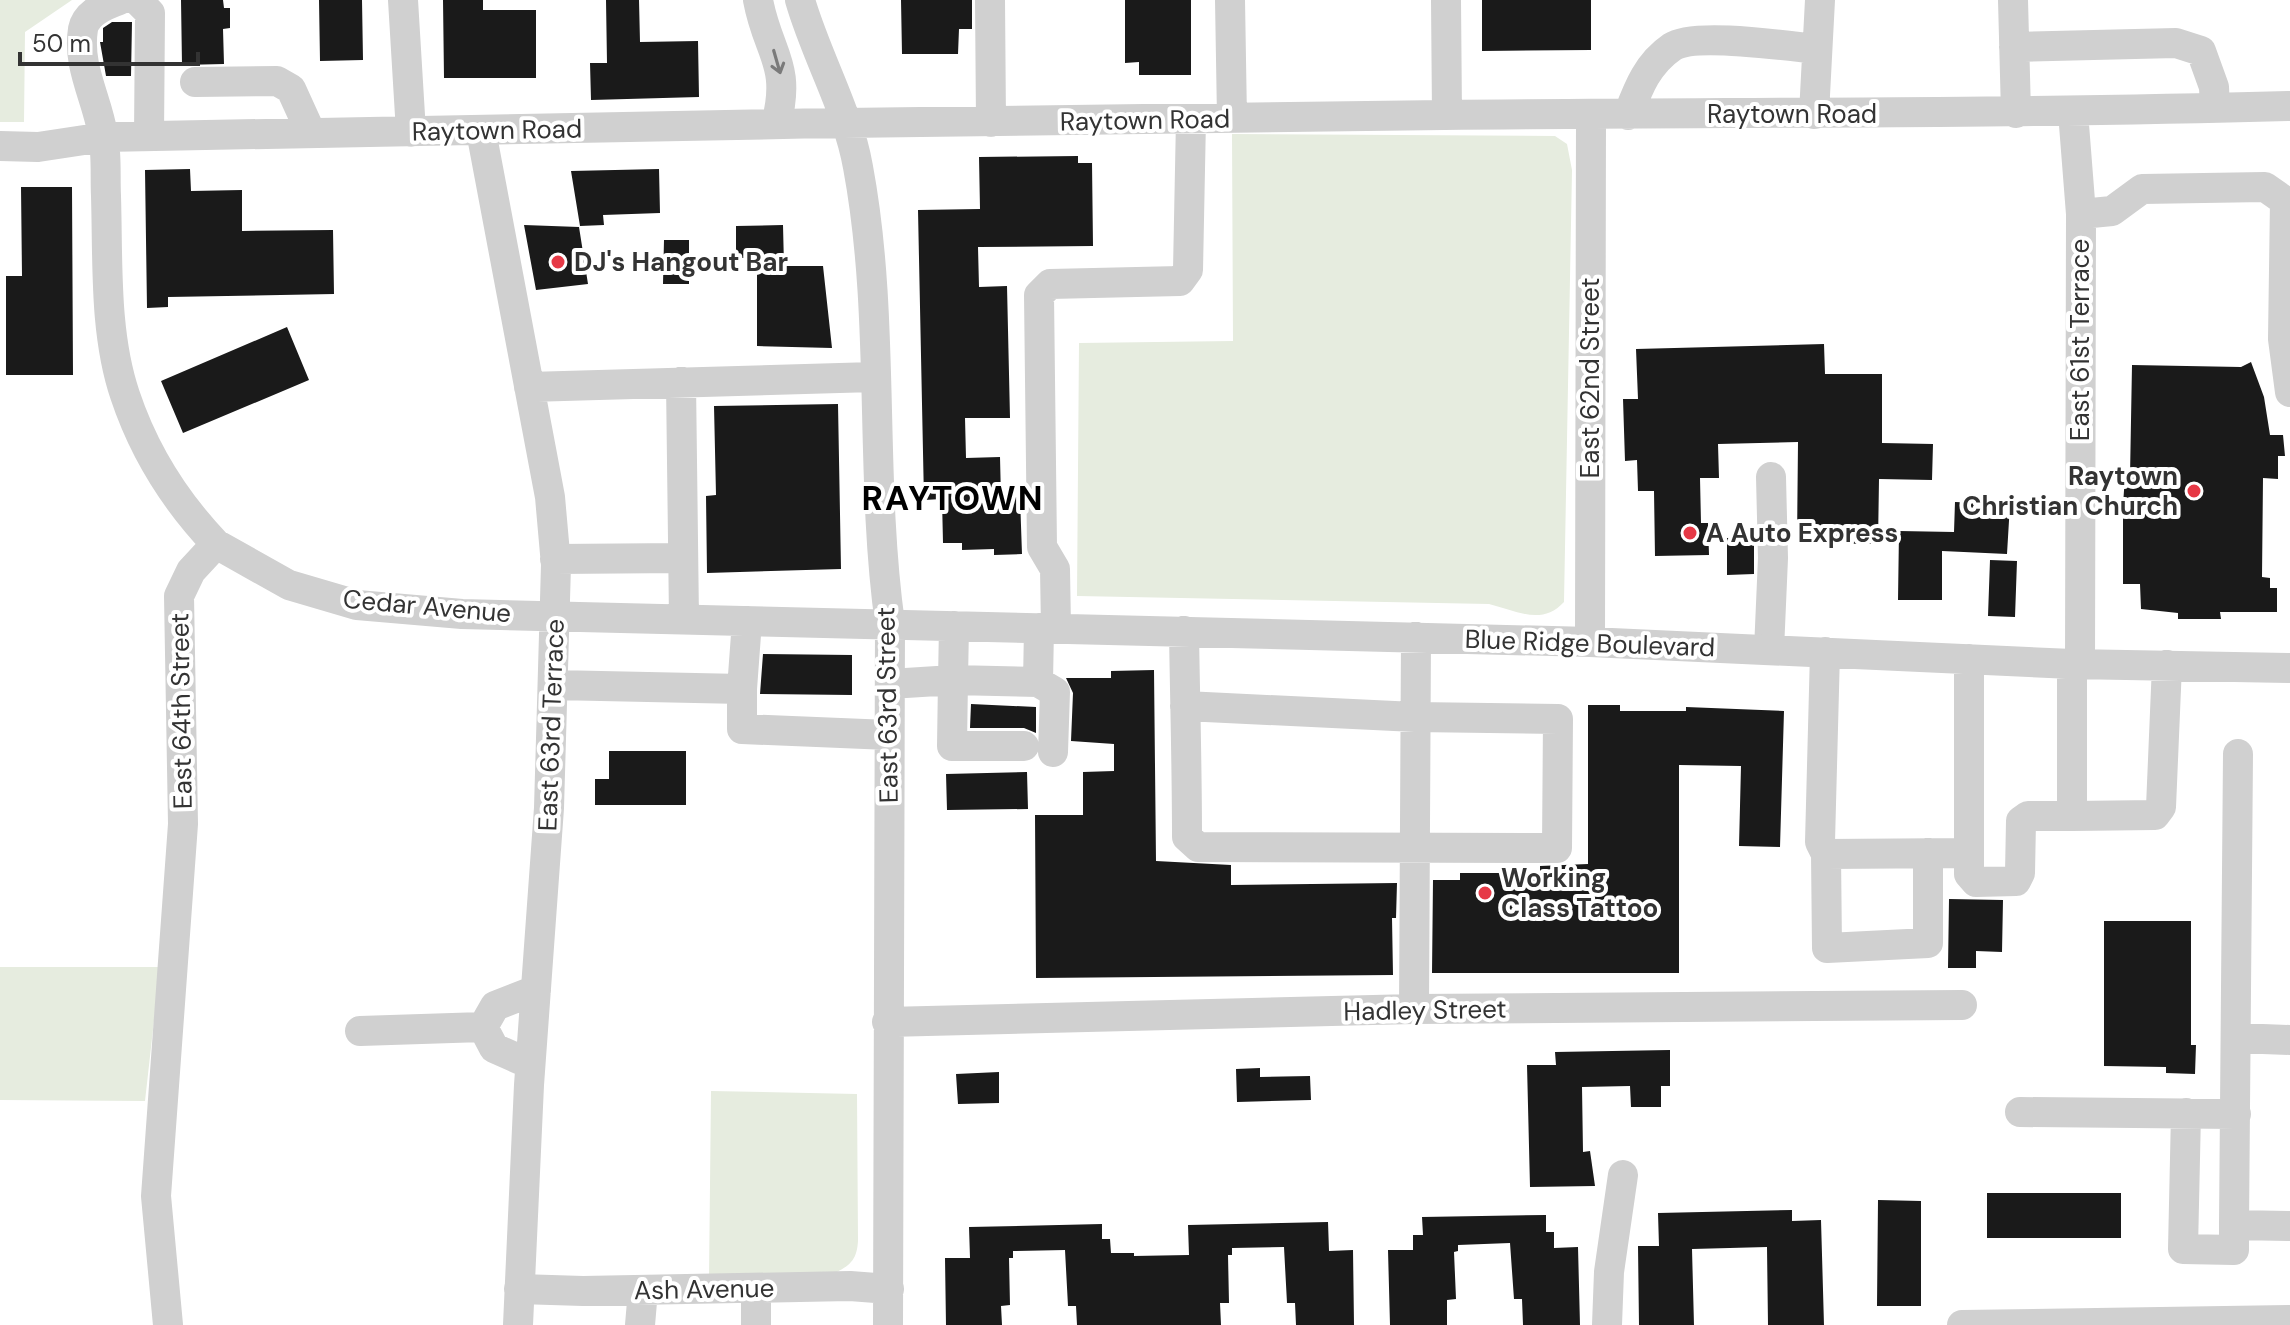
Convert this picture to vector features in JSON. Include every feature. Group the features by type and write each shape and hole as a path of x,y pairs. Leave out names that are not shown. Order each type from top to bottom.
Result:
{"street":[{"path":"119,0 99,8 83,25 81,65 104,137 110,306 124,391 141,437 165,480 192,518 216,544"},
{"path":"138,0 150,13 149,136"},
{"path":"403,0 411,132"},
{"path":"758,0 783,86 776,124"},
{"name":"East 63rd Street","path":"800,0 858,164 871,274 883,569 890,624 888,1325"},
{"path":"990,0 991,122"},
{"path":"1230,0 1232,118"},
{"path":"1446,0 1447,115"},
{"path":"1814,114 1820,0"},
{"path":"2013,0 2016,113"},
{"path":"1628,115 1643,76 1674,45 1715,40 1816,49"},
{"path":"2014,47 2176,43 2201,51 2208,65 2215,108"},
{"path":"254,134 265,81"},
{"path":"195,82 265,81 291,89 311,133"},
{"name":"Raytown Road","path":"0,146 38,147 104,137 776,124 1447,115 2016,113 2290,106"},
{"name":"East 61st Terrace","path":"2072,816 2081,214 2073,112"},
{"name":"East 62nd Street","path":"1590,642 1591,115"},
{"path":"1038,682 1055,569 1042,547 1039,295 1050,284 1180,281 1188,270 1191,119"},
{"name":"East 63rd Terrace","path":"481,131 550,497 557,616 518,1325"},
{"path":"0,171 38,147"},
{"path":"2081,214 2112,211 2142,189 2265,187 2285,201 2283,339 2290,392"},
{"path":"529,387 874,377"},
{"path":"681,382 684,619"},
{"path":"1769,650 1773,558 1771,477"},
{"name":"Cedar Avenue","path":"216,544 289,585 357,605 462,614 890,624"},
{"name":"East 64th Street","path":"168,1325 156,1196 183,824 179,596 191,571 216,544"},
{"path":"555,559 683,558"},
{"path":"747,621 742,729 889,735"},
{"name":"Blue Ridge Boulevard","path":"890,624 1590,642 2076,664 2290,668"},
{"path":"890,684 953,680 1038,682 1055,692 1038,749 952,746 953,680 954,626"},
{"path":"1184,631 1185,706 1187,837 1198,847 1557,848 1558,719 1415,717 1185,706"},
{"path":"1414,1009 1416,637"},
{"path":"1825,652 1820,842 1826,854 1827,948 1928,943 1928,853"},
{"path":"1969,659 1969,874 1976,882 2016,881 2020,873 2021,821 2028,816 2155,815 2161,807 2167,665"},
{"path":"554,685 742,689"},
{"path":"2186,1113 2183,1249 2234,1250 2238,754"},
{"path":"1826,854 1969,853"},
{"path":"483,1027 495,1006 536,990"},
{"name":"Hadley Street","path":"887,1022 1414,1009 1962,1005"},
{"path":"360,1031 483,1027"},
{"path":"483,1027 494,1048 530,1064"},
{"path":"2237,1038 2290,1040"},
{"path":"2020,1112 2236,1114"},
{"path":"1607,1325 1609,1272 1623,1175"},
{"path":"2234,1225 2290,1226"},
{"path":"756,1288 756,1325"},
{"name":"Ash Avenue","path":"519,1289 889,1289"},
{"path":"640,1325 643,1290"},
{"path":"1962,1325 2290,1320"}],"shaded area":[{"path":"0,0 72,0 25,32 24,122 0,122"},
{"path":"1232,134 1555,136 1567,144 1572,170 1564,602 1556,609 1529,615 1489,604 1077,596 1079,343 1233,341"},
{"path":"0,967 160,967 145,1101 0,1100"},
{"path":"711,1091 857,1094 858,1241 855,1257 845,1267 835,1273 709,1278"}],"building":[{"path":"181,0 223,0 224,8 230,8 230,28 223,29 224,64 182,65"},
{"path":"319,0 362,0 363,60 320,61"},
{"path":"443,0 483,0 483,10 536,10 536,78 444,78"},
{"path":"606,0 639,0 640,42 698,41 699,97 591,100 590,63 607,63"},
{"path":"901,0 972,0 972,29 959,29 958,54 902,54"},
{"path":"1125,0 1191,0 1191,75 1139,75 1139,62 1125,63"},
{"path":"1482,0 1591,0 1591,50 1482,51"},
{"path":"112,22 132,22 131,76 106,76 100,42 103,42 103,28"},
{"path":"1078,156 1078,163 1092,163 1093,246 978,247 979,287 1007,286 1010,418 965,418 966,458 1000,457 1001,498 1020,497 1022,554 994,555 994,549 962,550 962,543 943,543 942,499 924,500 918,210 980,209 979,157"},
{"path":"190,169 191,191 242,190 242,231 333,230 334,294 168,297 168,307 147,308 145,170"},
{"path":"659,169 660,213 603,215 604,225 580,226 571,171"},
{"path":"21,187 72,187 73,375 6,375 6,276 22,276"},
{"name":"DJ's Hangout Bar","path":"524,225 579,227 588,284 536,290"},
{"path":"783,225 784,266 823,266 832,348 757,346 757,258 736,258 736,226"},
{"path":"664,240 689,240 689,284 663,284"},
{"path":"287,327 309,380 183,433 161,381"},
{"path":"1824,344 1825,374 1882,374 1882,443 1933,444 1932,480 1879,479 1878,544 1797,543 1798,442 1718,444 1719,478 1700,478 1701,523 1708,523 1709,555 1655,556 1654,491 1638,491 1637,460 1625,461 1623,399 1638,399 1636,349"},
{"name":"Raytown Christian Church","path":"2251,362 2264,397 2270,435 2283,435 2285,456 2278,456 2278,479 2263,478 2262,577 2270,578 2270,588 2277,588 2277,612 2220,612 2221,619 2178,619 2178,613 2141,609 2140,584 2123,584 2123,505 2125,476 2130,476 2132,365 2241,367"},
{"path":"838,404 841,569 707,573 706,496 716,495 714,406"},
{"path":"1955,502 2010,504 2007,554 1942,551 1942,600 1898,600 1899,531 1954,532"},
{"path":"1754,537 1754,574 1727,575 1727,538"},
{"path":"1990,560 2017,561 2015,617 1988,616"},
{"path":"763,654 852,655 852,695 760,694"},
{"path":"1154,670 1156,861 1231,865 1231,885 1397,883 1396,918 1392,918 1393,975 1036,978 1035,815 1083,815 1083,772 1114,771 1114,744 1071,741 1073,693 1066,678 1111,678 1111,671"},
{"path":"971,704 1036,707 1036,733 1024,728 970,728"},
{"path":"1588,705 1620,705 1620,711 1686,711 1686,707 1784,711 1780,847 1739,846 1741,766 1679,765 1679,973 1432,973 1433,880 1460,880 1460,873 1540,873 1540,866 1588,864"},
{"path":"609,751 686,751 686,805 595,805 595,779 609,779"},
{"path":"1027,772 1028,809 947,810 946,774"},
{"path":"1949,899 2003,900 2002,952 1976,951 1976,968 1948,968"},
{"path":"2104,921 2191,921 2191,1045 2196,1045 2195,1074 2166,1073 2166,1067 2104,1066"},
{"path":"1670,1050 1670,1086 1661,1086 1661,1107 1631,1107 1630,1086 1582,1087 1583,1152 1590,1151 1595,1186 1530,1187 1527,1065 1556,1065 1555,1052"},
{"path":"1260,1068 1260,1077 1310,1076 1311,1100 1237,1102 1236,1069"},
{"path":"999,1072 999,1103 958,1104 956,1074"},
{"path":"1987,1193 2121,1193 2121,1238 1987,1238"},
{"path":"1878,1200 1921,1201 1921,1306 1877,1306"},
{"path":"1792,1210 1792,1221 1821,1220 1824,1325 1768,1325 1767,1247 1692,1249 1694,1325 1639,1325 1638,1246 1659,1246 1658,1213"},
{"path":"1546,1215 1546,1232 1554,1232 1554,1248 1578,1247 1580,1325 1523,1325 1522,1299 1514,1299 1510,1243 1458,1245 1458,1251 1454,1252 1456,1299 1447,1300 1447,1325 1390,1325 1388,1250 1413,1250 1413,1235 1423,1235 1422,1217"},
{"path":"1328,1222 1329,1251 1353,1250 1354,1325 1296,1325 1295,1303 1287,1303 1284,1247 1232,1248 1232,1255 1228,1255 1229,1303 1220,1303 1221,1325 1077,1325 1076,1306 1068,1306 1065,1250 1013,1251 1013,1258 1009,1258 1010,1305 1001,1306 1002,1325 946,1325 945,1258 970,1258 969,1227 1102,1224 1102,1239 1110,1239 1111,1253 1134,1253 1134,1256 1189,1255 1188,1225"}],"place":[{"name":"DJ's Hangout Bar","path":"558,262"},
{"name":"Raytown Christian Church","path":"2194,491"},
{"name":"A Auto Express","path":"1690,533"},
{"name":"Working Class Tattoo","path":"1485,893"}],"district":[{"name":"RAYTOWN","path":"953,498"}]}
